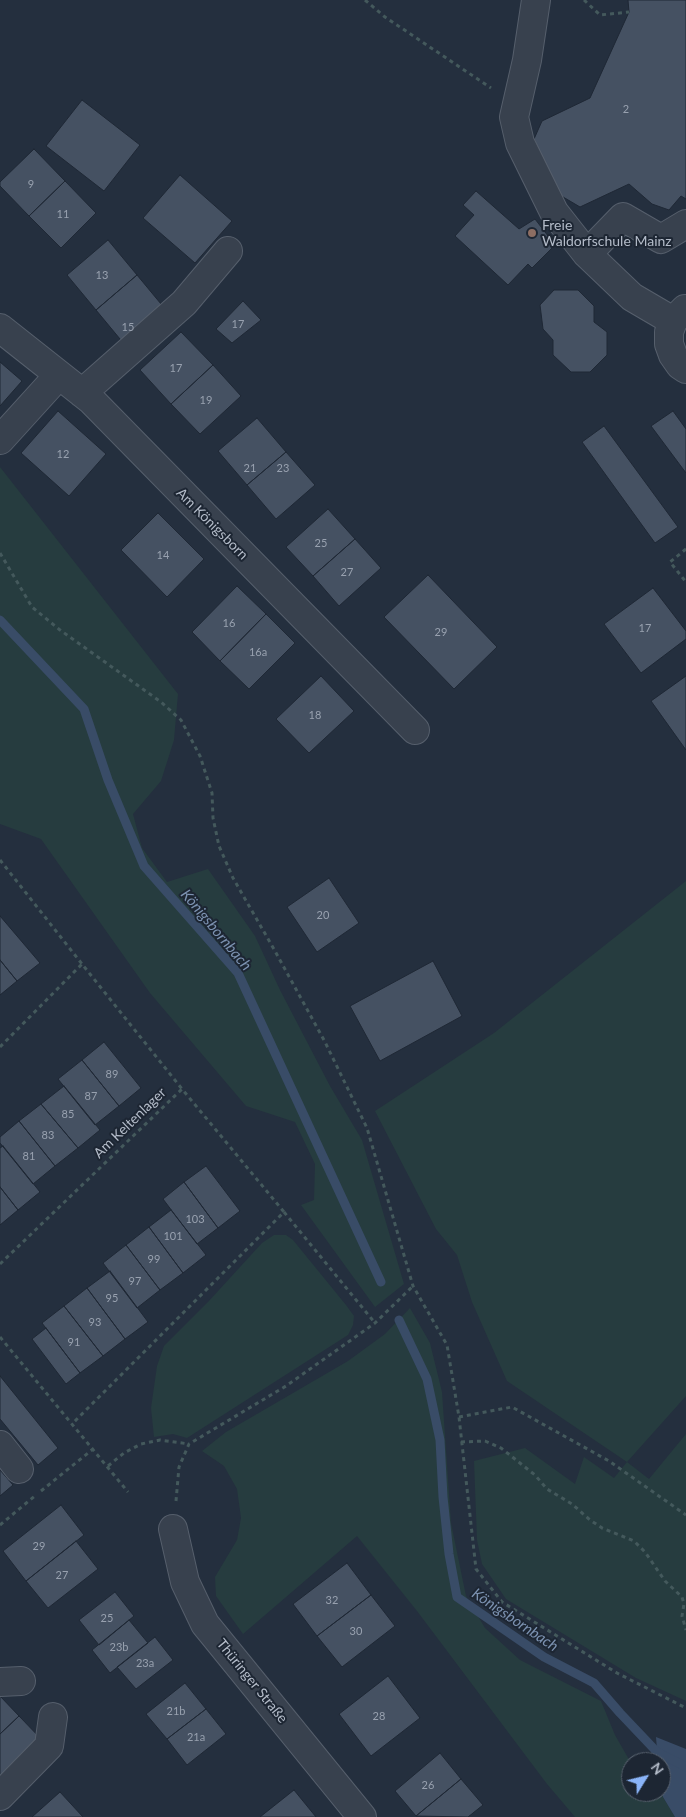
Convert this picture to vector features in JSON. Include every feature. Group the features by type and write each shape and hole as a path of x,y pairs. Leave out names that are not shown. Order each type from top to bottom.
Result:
{"street":[{"path":"536,0 527,60 514,117 520,142 554,212 587,254 632,297 680,314 669,332 669,344 673,355 680,365 686,369"},
{"path":"587,254 623,217 661,239 686,224"},
{"path":"82,393 184,303 228,251"},
{"name":"Am Königsborn","path":"0,328 82,393 105,414 415,730"},
{"path":"0,440 59,375"},
{"path":"0,1445 19,1469"},
{"name":"Thüringer Straße","path":"173,1529 185,1582 205,1624 362,1817"},
{"path":"0,1796 49,1746 53,1717"}],"path":[{"path":"364,0 385,17 517,105"},
{"path":"584,0 600,15 629,12"},
{"path":"686,549 670,562 686,582"},
{"path":"0,553 32,607 60,630 162,702 181,720 200,756 212,793 213,818 219,846 233,878 325,1042 367,1128 413,1286 447,1345 458,1417 476,1569 502,1602 616,1673 686,1708"},
{"path":"0,860 182,1089"},
{"path":"0,1047 82,964"},
{"name":"Am Keltenlager","path":"0,1264 182,1089 375,1323"},
{"path":"73,1423 284,1212"},
{"path":"173,1529 179,1468 189,1444 286,1386 375,1323 413,1286"},
{"path":"0,1337 73,1423 128,1492"},
{"path":"458,1417 512,1407 609,1461 686,1515"},
{"path":"108,1466 124,1453 141,1444 160,1440 189,1444"},
{"path":"461,1442 485,1441 500,1448 535,1475 548,1489 572,1504 590,1520 602,1528 634,1541 645,1552 665,1581 682,1597 684,1604 682,1616 686,1630"},
{"path":"0,1525 93,1449"}],"green space":[{"path":"0,467 178,694 174,740 161,781 133,814 142,848 167,882 208,869 255,936 280,990 330,1086 362,1140 404,1284 375,1307 301,1205 314,1200 315,1164 295,1122 246,1106 150,993 41,839 0,824"},
{"path":"686,881 686,1396 627,1462 507,1381 472,1302 457,1255 436,1229 375,1111 494,1033"},
{"path":"274,1235 286,1235 293,1240 346,1305 354,1316 353,1325 348,1335 187,1438 173,1434 154,1437 151,1408 157,1366 164,1346 208,1302 262,1243"},
{"path":"410,1308 430,1343 442,1392 451,1523 466,1596 485,1628 520,1660 601,1701 615,1735 625,1752 621,1752 621,1802 666,1802 675,1817 575,1817 547,1784 417,1611 357,1536 243,1634 216,1596 215,1577 237,1540 241,1518 237,1489 224,1466 202,1451 226,1432 348,1361 385,1334"},
{"path":"686,1434 686,1701 636,1678 506,1599 482,1564 477,1540 474,1461 525,1448 575,1484 584,1457 614,1478 627,1462 649,1479"}],"water":[{"path":"656,1737 686,1749 686,1817 675,1817 666,1802 671,1802 671,1752 657,1752"}],"building":[{"path":"628,0 686,0 686,199 681,196 669,210 652,204 629,184 580,207 558,194 534,139 542,121 590,98 629,12"},
{"path":"82,100 140,145 104,191 46,146"},
{"path":"34,149 65,181 29,216 0,186 0,182"},
{"path":"180,175 232,221 195,263 143,218"},
{"path":"65,181 96,213 61,248 29,216"},
{"path":"476,191 519,229 535,219 555,245 532,268 528,264 508,285 455,236 474,215 463,205"},
{"path":"108,240 137,275 96,310 67,275"},
{"path":"137,275 166,310 125,345 96,310"},
{"path":"554,290 578,290 594,306 594,322 607,332 607,355 590,372 571,372 553,355 553,340 543,329 540,305"},
{"path":"243,301 261,320 232,343 216,329"},
{"path":"181,332 213,365 171,404 140,370"},
{"path":"0,362 22,381 0,406"},
{"path":"213,365 241,396 200,434 171,404"},
{"path":"58,411 106,454 69,496 21,453"},
{"path":"673,411 686,429 686,473 651,426"},
{"path":"257,418 286,452 247,485 218,451"},
{"path":"604,426 678,527 655,543 582,442"},
{"path":"286,452 315,485 276,519 247,485"},
{"path":"328,509 355,539 313,576 286,547"},
{"path":"158,513 204,559 167,597 121,550"},
{"path":"355,539 381,568 339,606 313,576"},
{"path":"428,575 497,647 454,689 384,617"},
{"path":"237,586 266,614 220,661 192,632"},
{"path":"653,588 686,631 686,639 641,673 604,624"},
{"path":"266,614 295,643 249,689 220,661"},
{"path":"321,676 354,711 309,753 276,719"},
{"path":"686,676 686,750 651,701"},
{"path":"329,878 359,923 317,952 287,907"},
{"path":"0,916 40,963 17,981 0,960"},
{"path":"0,960 17,981 0,995"},
{"path":"433,961 462,1016 380,1061 350,1006"},
{"path":"104,1042 141,1088 119,1106 82,1060"},
{"path":"82,1060 119,1106 95,1125 58,1079"},
{"path":"64,1086 100,1130 78,1148 41,1104"},
{"path":"41,1104 78,1148 55,1166 19,1121"},
{"path":"19,1121 55,1166 33,1184 0,1143 0,1137"},
{"path":"3,1146 40,1192 18,1210 0,1187 0,1148"},
{"path":"206,1166 240,1211 218,1228 184,1182"},
{"path":"184,1182 218,1228 197,1244 163,1199"},
{"path":"0,1187 18,1210 0,1225"},
{"path":"171,1210 206,1255 183,1273 149,1227"},
{"path":"149,1227 183,1273 160,1290 126,1245"},
{"path":"126,1245 160,1290 137,1308 103,1263"},
{"path":"110,1271 148,1322 125,1339 87,1288"},
{"path":"87,1288 125,1339 103,1356 64,1306"},
{"path":"64,1306 103,1356 80,1373 42,1323"},
{"path":"46,1328 80,1373 66,1384 32,1339"},
{"path":"0,1376 58,1448 38,1465 0,1419"},
{"path":"0,1470 13,1485 0,1496"},
{"path":"61,1505 84,1535 26,1581 3,1551"},
{"path":"76,1541 98,1569 48,1608 26,1581"},
{"path":"347,1563 371,1595 317,1636 293,1604"},
{"path":"115,1592 134,1616 99,1645 79,1620"},
{"path":"371,1595 395,1626 342,1667 317,1636"},
{"path":"129,1620 148,1643 110,1673 92,1650"},
{"path":"155,1637 173,1660 136,1689 117,1667"},
{"path":"388,1676 420,1718 371,1756 339,1714"},
{"path":"185,1683 206,1709 167,1739 146,1714"},
{"path":"0,1696 19,1716 0,1734"},
{"path":"206,1709 226,1734 187,1765 167,1739"},
{"path":"19,1716 45,1743 0,1787 0,1734"},
{"path":"440,1753 461,1779 416,1816 395,1791"},
{"path":"461,1779 483,1805 468,1817 416,1816"},
{"path":"294,1790 316,1817 260,1817"},
{"path":"60,1792 83,1817 32,1817"}],"waterway":[{"name":"Königsbornbach","path":"0,620 84,709 108,780 144,866 238,973 381,1282"},
{"name":"Königsbornbach","path":"399,1320 427,1379 440,1440 449,1554 457,1597 544,1657 594,1683 657,1752 686,1767"}],"place":[{"name":"Freie Waldorfschule Mainz","path":"532,233"}]}
